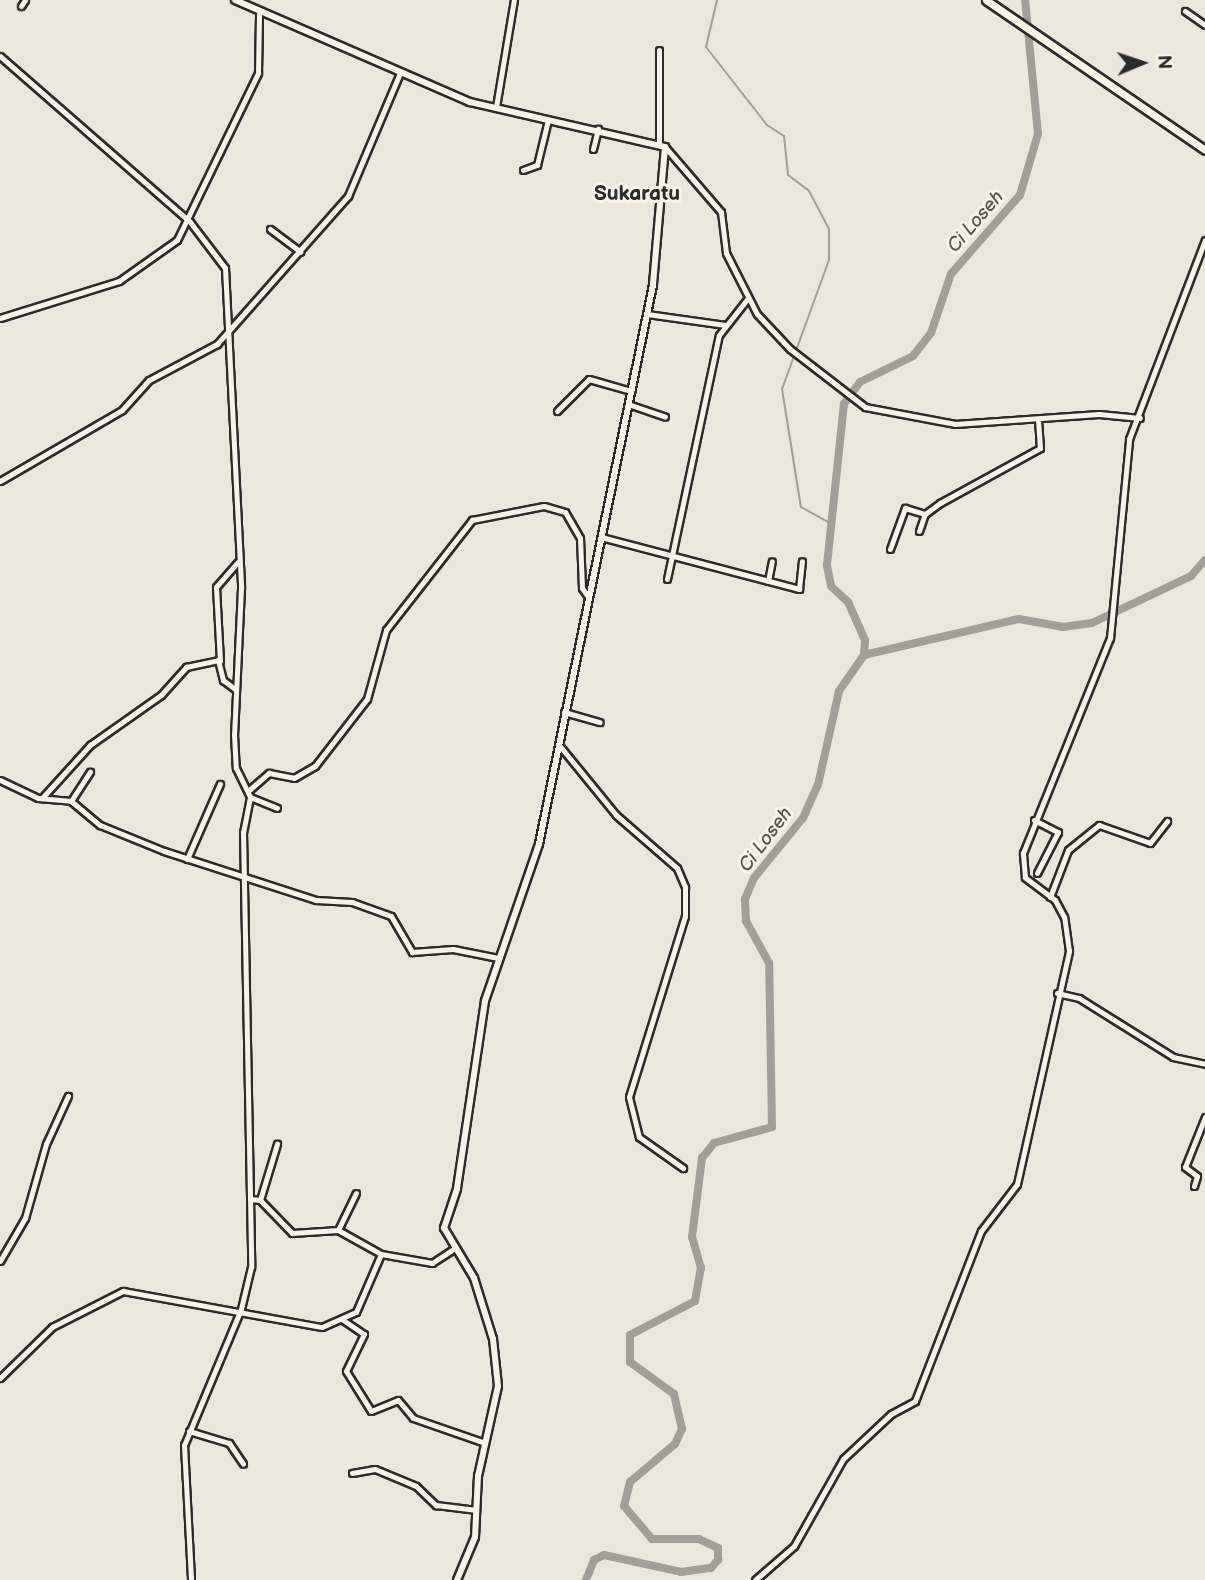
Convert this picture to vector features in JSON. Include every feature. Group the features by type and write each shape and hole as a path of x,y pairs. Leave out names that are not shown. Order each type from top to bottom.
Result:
{"main road":[{"path":"986,0 1205,150"}],"street":[{"path":"235,0 259,14 400,73 496,107 662,145 722,212 726,253 748,298 792,351 846,394 869,408 955,424 1038,419 1140,418"},
{"path":"496,107 514,0"},
{"path":"1185,11 1205,25"},
{"path":"0,317 119,281 177,240 190,222 258,73 259,14"},
{"path":"457,1580 459,1564 475,1537 475,1510 485,1443 498,1386 493,1339 474,1278 452,1250 444,1228 457,1189 485,1001 498,958 535,860 659,251 662,145 659,50"},
{"path":"0,57 190,222 225,268 239,561 235,689 236,768 249,794 244,878 251,1268 241,1309 190,1431 183,1459 191,1580"},
{"path":"0,481 122,410 149,380 208,352 300,252 352,189 400,73"},
{"path":"523,170 537,165 548,120"},
{"path":"593,149 598,129"},
{"path":"270,229 300,252"},
{"path":"755,1580 794,1546 843,1459 891,1414 915,1401 981,1231 1017,1184 1057,993 1069,951 1064,916 1050,897 1023,871 1034,820 1110,638 1126,452 1205,240"},
{"path":"667,579 725,325 748,298"},
{"path":"647,314 725,325"},
{"path":"557,411 589,379 631,391"},
{"path":"628,404 664,417"},
{"path":"919,531 925,514 1041,448 1038,419"},
{"path":"249,794 272,772 294,778 315,766 366,699 386,630 468,523 544,506 565,512 580,538 582,588 589,598"},
{"path":"890,549 905,507 925,514"},
{"path":"601,537 801,589 802,561"},
{"path":"235,689 223,680 216,587 239,561"},
{"path":"768,581 772,561"},
{"path":"42,798 107,729 162,694 167,681 195,663 220,661"},
{"path":"564,712 600,722"},
{"path":"557,743 616,815 677,868 685,887 685,916 629,1097 639,1138 683,1168"},
{"path":"71,801 90,772"},
{"path":"0,781 42,798 71,801 100,825 187,859 244,878 391,916 416,953 453,949 498,958"},
{"path":"187,859 220,784"},
{"path":"249,794 277,808"},
{"path":"1034,820 1058,832 1037,873"},
{"path":"1050,897 1068,850 1099,825 1150,843 1167,821"},
{"path":"1057,993 1079,998 1173,1057 1205,1064"},
{"path":"0,1261 25,1218 46,1144 68,1096"},
{"path":"1194,1186 1196,1176 1185,1167 1205,1117"},
{"path":"260,1200 277,1144"},
{"path":"338,1230 356,1193"},
{"path":"250,1199 260,1200 292,1233 338,1230 381,1254 432,1263 452,1250"},
{"path":"0,1378 52,1328 123,1291 241,1309 305,1329 343,1320 359,1307 381,1254"},
{"path":"343,1320 364,1334 346,1371 370,1411 398,1400 413,1418 485,1443"},
{"path":"190,1431 229,1443 243,1464"},
{"path":"352,1473 375,1469 416,1486 436,1505 475,1510"}],"waterway":[{"path":"717,0 706,47 767,125 784,136 788,175 809,191 829,229 829,260 782,389 801,507 830,523"},
{"name":"Ci Loseh","path":"586,1580 594,1560 604,1555 681,1572 711,1568 718,1560 718,1548 699,1539 652,1539 624,1506 630,1482 675,1444 682,1429 674,1394 630,1362 630,1335 695,1301 701,1268 692,1237 702,1158 714,1143 772,1127 769,963 746,921 745,899 754,878 803,818 818,785 839,691 864,655 865,640 848,602 831,586 827,565 844,404 860,382 913,356 931,333 951,274 1020,195 1038,134 1025,0"},
{"path":"864,655 1019,619 1063,627 1092,623 1191,576 1205,560"}],"district":[{"name":"Sukaratu","path":"637,194"}]}
